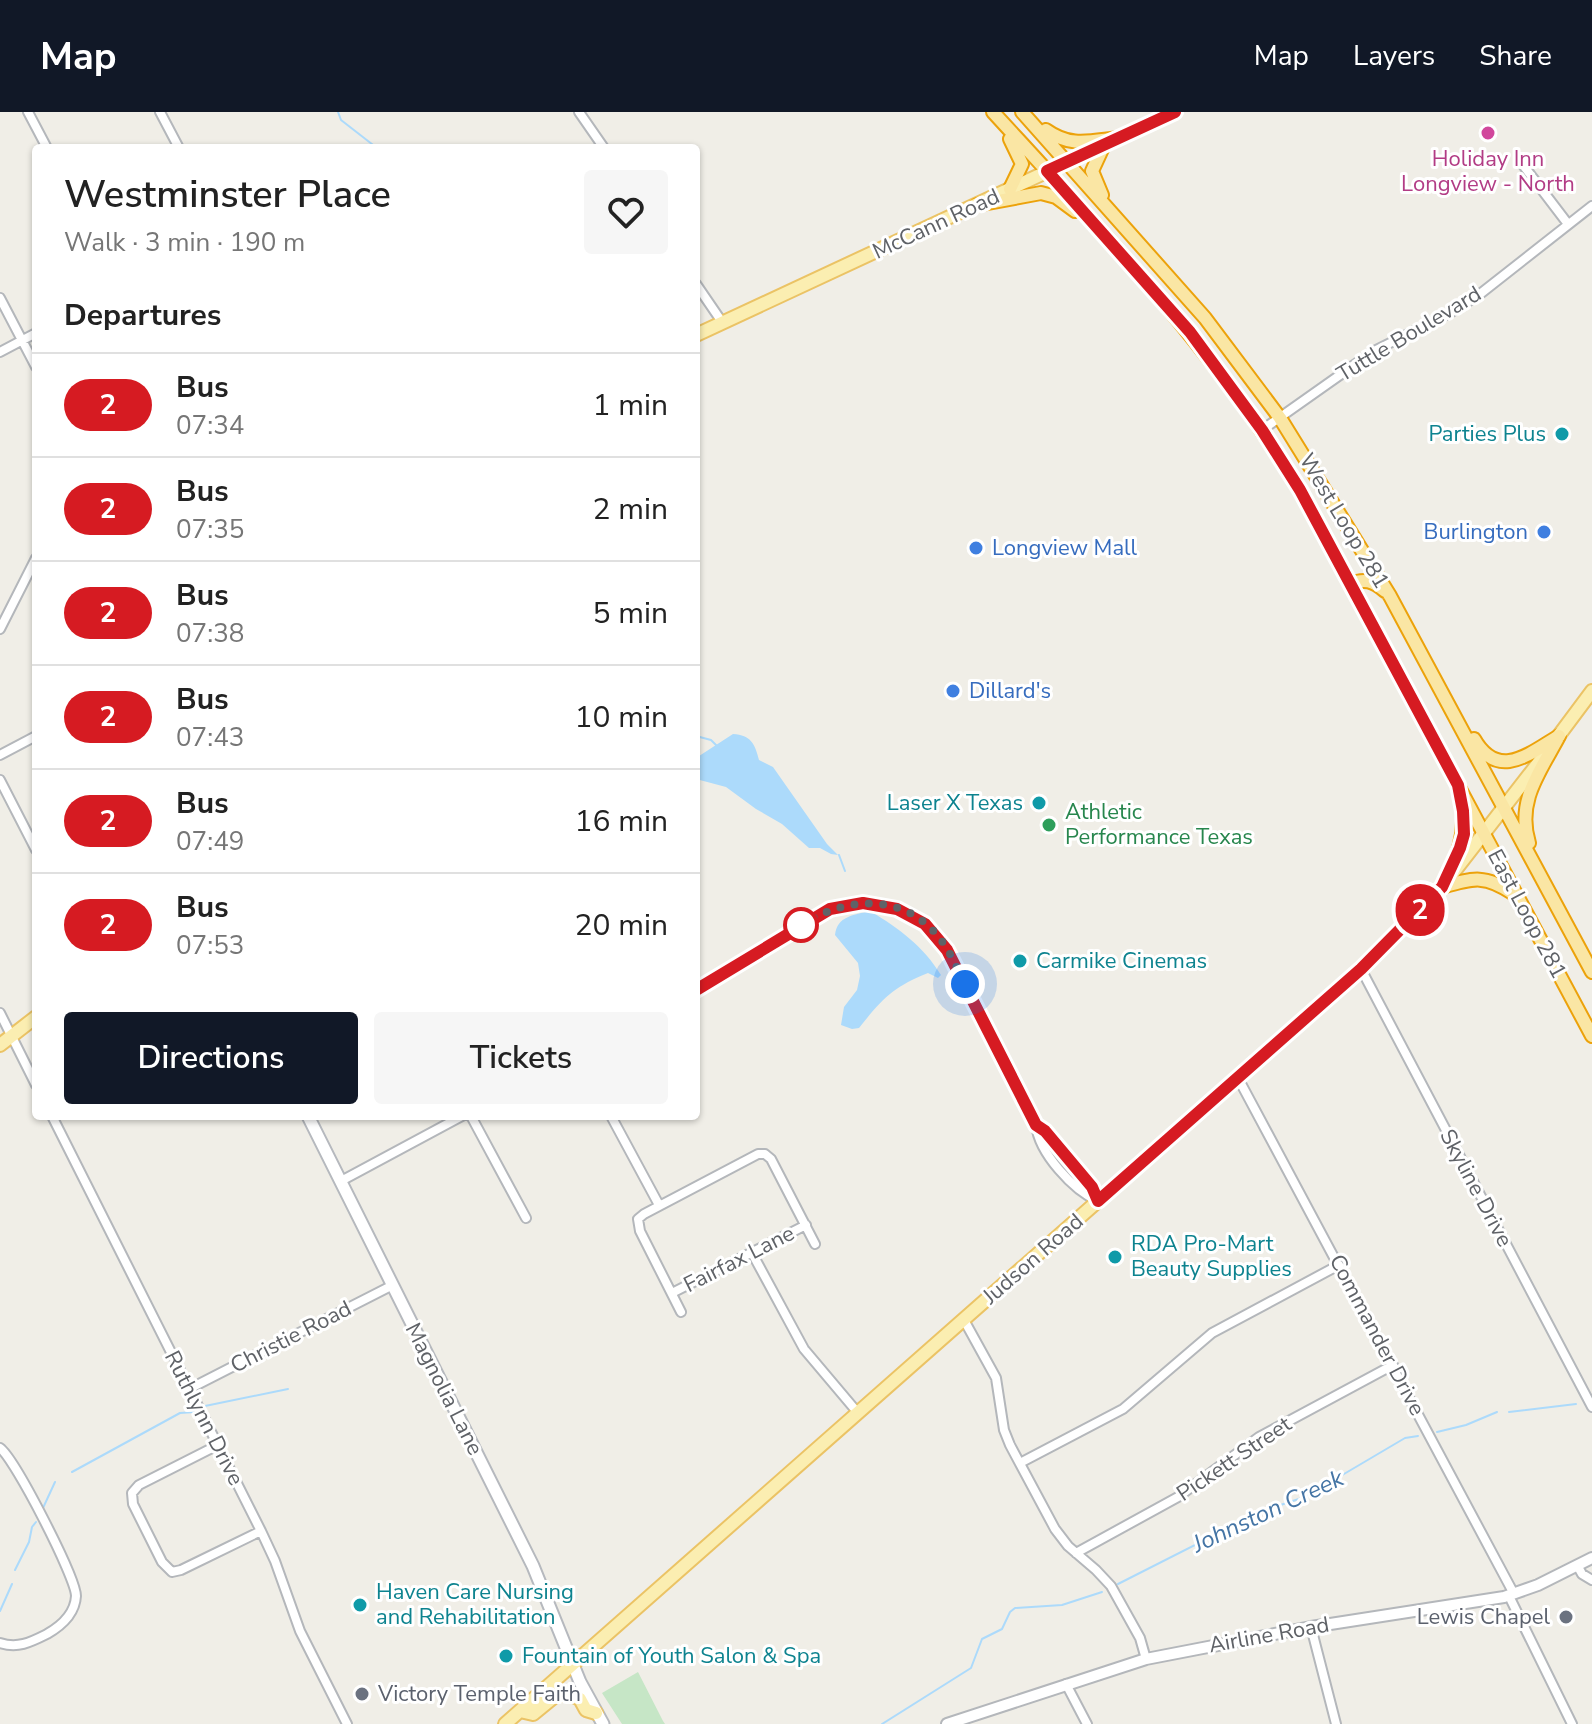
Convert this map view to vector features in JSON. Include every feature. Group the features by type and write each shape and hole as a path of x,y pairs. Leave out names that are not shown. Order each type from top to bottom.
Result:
{"highway":[{"path":"993,112 1021,161 1021,169 1010,189"},
{"name":"West Loop 281","path":"993,112 1190,332 1262,430 1300,490 1484,835"},
{"path":"1024,114 1066,142 1119,138"},
{"name":"West Loop 281","path":"1024,114 1222,338 1280,418 1390,596 1504,809"},
{"path":"1104,145 1092,174 1114,215"},
{"path":"977,205 1044,194 1056,197 1097,227"},
{"path":"1350,584 1359,580 1369,581 1390,596"},
{"path":"1450,708 1481,750 1501,761 1520,759 1559,736"},
{"path":"1537,869 1525,830 1524,812 1530,792 1559,736"},
{"path":"1442,887 1464,834 1458,785"},
{"name":"East Loop 281","path":"1504,809 1592,972"},
{"name":"East Loop 281","path":"1484,835 1592,1035"},
{"path":"1442,887 1467,879 1484,879 1517,896"}],"main road":[{"name":"McCann Road","path":"700,333 1175,112"},
{"name":"Judson Road","path":"505,1724 1361,969 1442,887 1592,691"},
{"path":"0,1045 32,1020"},
{"name":"Magnolia Lane","path":"310,1120 533,1566 573,1665 599,1719"},
{"path":"520,1711 533,1714 555,1696 567,1693 580,1699 586,1710 599,1719"}],"street":[{"path":"28,112 45,144"},
{"path":"160,112 177,144"},
{"path":"579,112 601,144"},
{"path":"1523,165 1568,224"},
{"name":"Tuttle Boulevard","path":"1262,430 1374,351 1480,294 1592,206"},
{"path":"700,290 722,322"},
{"path":"0,298 32,359"},
{"path":"0,352 32,335"},
{"path":"0,629 32,566"},
{"path":"0,755 32,738"},
{"path":"0,780 32,842"},
{"path":"700,988 825,911 846,904 875,903 911,915 941,940 1036,1125 1037,1136 1060,1169 1084,1195 1098,1201"},
{"name":"Skyline Drive","path":"1361,969 1592,1407"},
{"path":"0,1013 32,1077"},
{"name":"Commander Drive","path":"1238,1078 1393,1365 1512,1595 1572,1724"},
{"name":"Ruthlynn Drive","path":"54,1120 261,1531 298,1625 347,1724"},
{"path":"341,1181 455,1120"},
{"path":"473,1120 526,1218"},
{"path":"613,1120 659,1205"},
{"path":"681,1312 638,1222 640,1216 761,1153 771,1159 815,1244"},
{"name":"Fairfax Lane","path":"672,1293 806,1225"},
{"path":"752,1253 796,1337 819,1369 858,1413"},
{"path":"1020,1463 1128,1405 1212,1333 1339,1265"},
{"name":"Christie Road","path":"189,1389 393,1285"},
{"path":"964,1320 996,1378 1005,1434 1020,1463 1058,1533 1115,1592 1141,1641 1146,1659"},
{"name":"Pickett Street","path":"1076,1553 1178,1497 1263,1434 1393,1365"},
{"path":"218,1445 139,1485 132,1493 133,1504 162,1562 172,1572 261,1531"},
{"path":"0,1448 10,1457 21,1478 70,1575 76,1595 72,1611 57,1629 22,1645 0,1643"},
{"name":"Airline Road","path":"947,1724 1146,1659 1311,1627 1512,1595 1592,1558"},
{"path":"1577,1565 1582,1574 1592,1580"},
{"path":"1311,1627 1336,1724"},
{"path":"1066,1684 1087,1724"}],"green space":[{"path":"638,1672 665,1724 622,1724 602,1693"}],"water":[{"path":"733,734 751,741 759,760 773,767 838,855 820,848 809,848 782,824 726,787 700,780 700,755"},
{"path":"870,911 910,939 927,955 941,975 938,978 928,973 906,983 882,1002 859,1028 852,1029 841,1025 844,1007 857,990 860,976 858,963 835,935 843,920"}],"waterway":[{"path":"338,112 341,120 372,144"},
{"path":"700,737 716,745"},
{"path":"839,855 845,871"},
{"path":"205,1406 288,1389"},
{"name":"Johnston Creek","path":"1509,1412 1576,1404"},
{"path":"72,1472 180,1413 195,1412"},
{"name":"Johnston Creek","path":"1437,1432 1466,1425 1497,1412"},
{"name":"Johnston Creek","path":"1118,1584 1262,1511 1305,1497 1405,1438 1418,1436"},
{"path":"43,1508 55,1482"},
{"path":"15,1570 36,1522"},
{"path":"0,1611 12,1584"},
{"name":"Johnston Creek","path":"882,1724 971,1668 982,1639 1002,1629 1015,1608 1062,1605 1102,1592"}],"bus line":[{"name":"2","path":"700,988 830,909 846,904 869,903 892,907 911,915 941,940 1036,1125 1045,1131 1092,1187 1098,1201 1361,969 1442,887 1464,834 1458,785 1300,490 1262,430 1190,332 1047,171 1175,112"}],"place":[{"name":"Holiday Inn Longview - North","path":"1488,133"},
{"name":"Parties Plus","path":"1562,434"},
{"name":"Burlington","path":"1544,532"},
{"name":"Longview Mall","path":"976,548"},
{"name":"Dillard's","path":"953,691"},
{"name":"Laser X Texas","path":"1039,803"},
{"name":"Athletic Performance Texas","path":"1049,825"},
{"name":"Carmike Cinemas","path":"1020,961"},
{"name":"RDA Pro-Mart Beauty Supplies","path":"1115,1257"},
{"name":"Haven Care Nursing and Rehabilitation","path":"360,1605"},
{"name":"Lewis Chapel","path":"1566,1617"},
{"name":"Fountain of Youth Salon & Spa","path":"506,1656"},
{"name":"Victory Temple Faith","path":"362,1694"}],"route":[{"path":"801,925 825,911 846,904 869,903 892,907 915,917 936,934 965,984"}]}
